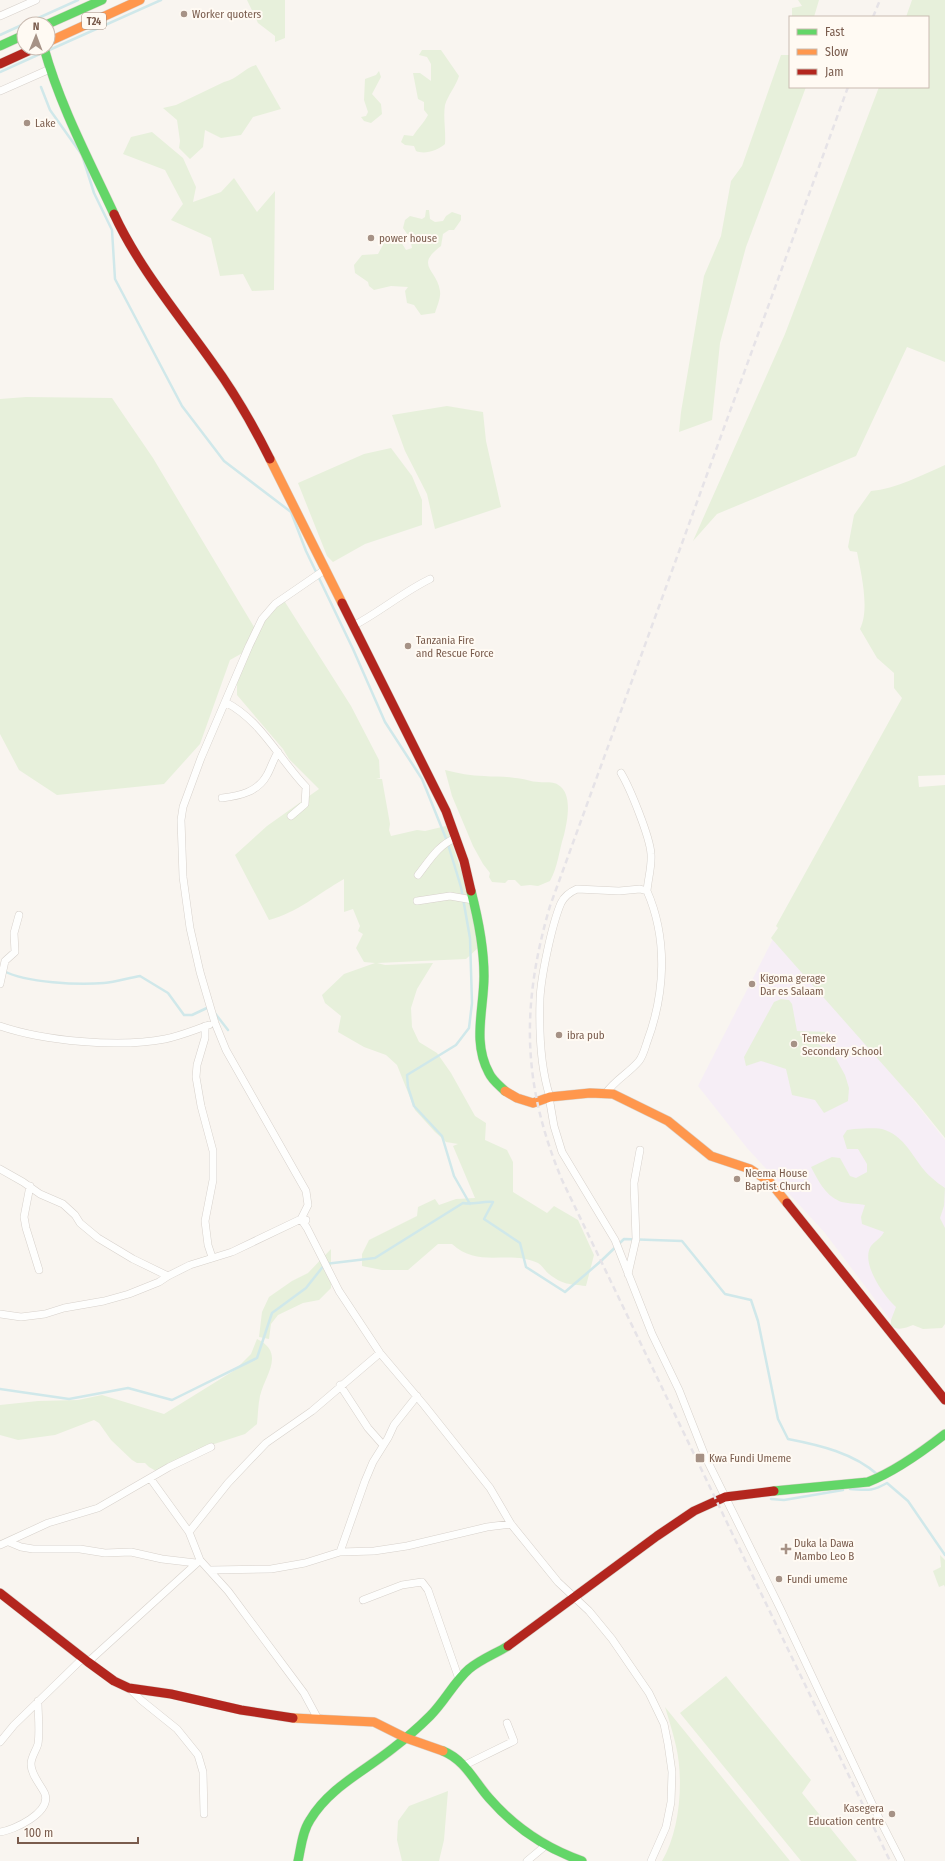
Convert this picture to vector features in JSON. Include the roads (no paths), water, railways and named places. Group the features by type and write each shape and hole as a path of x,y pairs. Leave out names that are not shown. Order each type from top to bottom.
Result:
{"main road":[{"name":"T24","path":"56,21 102,0"},
{"name":"T24","path":"56,38 140,0"},
{"path":"0,46 16,39"},
{"path":"0,64 18,56"},
{"path":"46,56 50,69 74,127 116,218 134,252 156,286 238,401 288,494 435,787 464,861 478,919 484,960 479,1030 480,1054 489,1074 506,1092 517,1098 533,1103 549,1097 606,1093 621,1098 668,1121 711,1156 750,1169 770,1182 945,1400"},
{"path":"298,1861 304,1834 309,1822 321,1804 350,1779 391,1750 431,1715 459,1679 482,1659 498,1652 517,1640 656,1536 694,1512 725,1497 868,1482 881,1477 896,1468 926,1449 945,1434"},
{"path":"0,1593 11,1603 44,1626 85,1660 114,1681 129,1688 171,1694 241,1710 283,1716 374,1722 388,1727 405,1738 451,1756 463,1766 499,1808 532,1839 558,1853 582,1861"}],"street":[{"path":"0,16 36,0"},
{"path":"0,91 50,69"},
{"path":"326,569 275,604 262,619 248,646 201,758 183,807 181,820 183,877 190,928 200,972 214,1023 226,1050 306,1191 308,1205 303,1220 339,1291 380,1353 417,1396 490,1488 511,1524 558,1582 596,1619 635,1670 652,1698 664,1724 672,1772 671,1802 662,1838 650,1861"},
{"path":"353,626 430,579"},
{"path":"225,702 237,708 248,718 306,787 305,804 292,816"},
{"path":"222,798 245,794 258,785 267,775 269,768 278,752"},
{"path":"606,1093 612,1084 640,1061 652,1031 657,1011 663,958 656,917 647,891 651,854 648,840 627,783 621,772"},
{"path":"418,875 441,846 447,841 456,838"},
{"path":"647,891 640,889 619,891 576,889 571,891 562,902 547,958 540,998 544,1068 554,1126 562,1152 615,1240 652,1334 679,1390 705,1456 780,1608 875,1810 901,1861"},
{"path":"417,901 450,896 473,900"},
{"path":"0,984 6,958 15,952 14,933 19,915"},
{"path":"0,1026 25,1033 53,1037 112,1042 163,1039 214,1023"},
{"path":"205,1026 205,1038 197,1065 196,1077 201,1106 213,1151 213,1180 205,1221 208,1245 212,1257"},
{"path":"628,1274 636,1239 634,1184 640,1150"},
{"path":"0,1169 30,1186 40,1194 58,1201 68,1207 80,1223 98,1238 134,1259 168,1276"},
{"path":"30,1186 24,1217 39,1270"},
{"path":"0,1314 21,1317 45,1314 64,1308 104,1301 146,1288 168,1276 212,1257 232,1252 303,1220"},
{"path":"189,1532 228,1483 266,1443 312,1411 340,1385 380,1353"},
{"path":"340,1385 368,1428 383,1445"},
{"path":"340,1552 365,1481 394,1425 417,1396"},
{"path":"0,1545 48,1523 98,1508 169,1467 211,1447"},
{"path":"150,1478 189,1532 198,1562"},
{"path":"210,1570 271,1569 305,1563 340,1552 374,1551 407,1546 450,1535 511,1524"},
{"path":"9,1542 22,1547 80,1549 105,1553 131,1552 162,1559 198,1562 210,1570 304,1693 318,1719"},
{"path":"0,1742 38,1701 198,1562"},
{"path":"363,1600 402,1585 424,1583 428,1590 459,1679"},
{"path":"129,1688 177,1728 198,1755 203,1772 204,1814"},
{"path":"0,1832 24,1824 41,1809 45,1803 45,1794 32,1769 31,1763 38,1743 38,1701"},
{"path":"463,1766 514,1741 507,1723"},
{"path":"527,1861 545,1846"}],"waterway":[{"path":"43,16 78,0"},
{"path":"56,47 161,0"},
{"path":"0,35 16,28"},
{"path":"0,72 35,56"},
{"path":"41,87 50,110 82,155 94,193 112,230 115,279 182,406 224,461 291,512 306,551 353,649 385,722 422,779 447,841 461,887 470,938 472,1003 469,1028 456,1045 407,1075 408,1087 414,1106 442,1136 454,1176 470,1204"},
{"path":"4,971 39,981 81,984 113,982 140,976 168,993 184,1015 192,1015 209,1007"},
{"path":"214,1012 228,1030"},
{"path":"0,1389 69,1399 128,1388 172,1400 257,1358 272,1313 306,1288 325,1264 375,1258 463,1203 470,1204 493,1202 484,1219 520,1243 526,1267 565,1292 624,1239 682,1241 725,1294 751,1300 758,1321 778,1419 788,1439 836,1451 869,1467 878,1475"},
{"path":"850,1489 869,1490 887,1483 908,1501 945,1555"},
{"path":"771,1499 784,1500 843,1490"}],"railway":[{"path":"873,16 880,0"},
{"path":"848,88 550,906 534,977 530,1044 533,1077 539,1111 549,1145 562,1180 890,1861"}],"place":[{"name":"Worker quoters","path":"184,14"},
{"name":"Lake","path":"27,123"},
{"name":"power house","path":"371,238"},
{"name":"Tanzania Fire and Rescue Force","path":"408,646"},
{"name":"Kigoma gerage Dar es Salaam","path":"752,984"},
{"name":"ibra pub","path":"559,1035"},
{"name":"Temeke Secondary School","path":"794,1044"},
{"name":"Neema House Baptist Church","path":"737,1179"},
{"name":"Kwa Fundi Umeme","path":"700,1458"},
{"name":"Duka la Dawa Mambo Leo B","path":"786,1549"},
{"name":"Fundi umeme","path":"779,1579"},
{"name":"Kasegera Education centre","path":"892,1814"}]}
